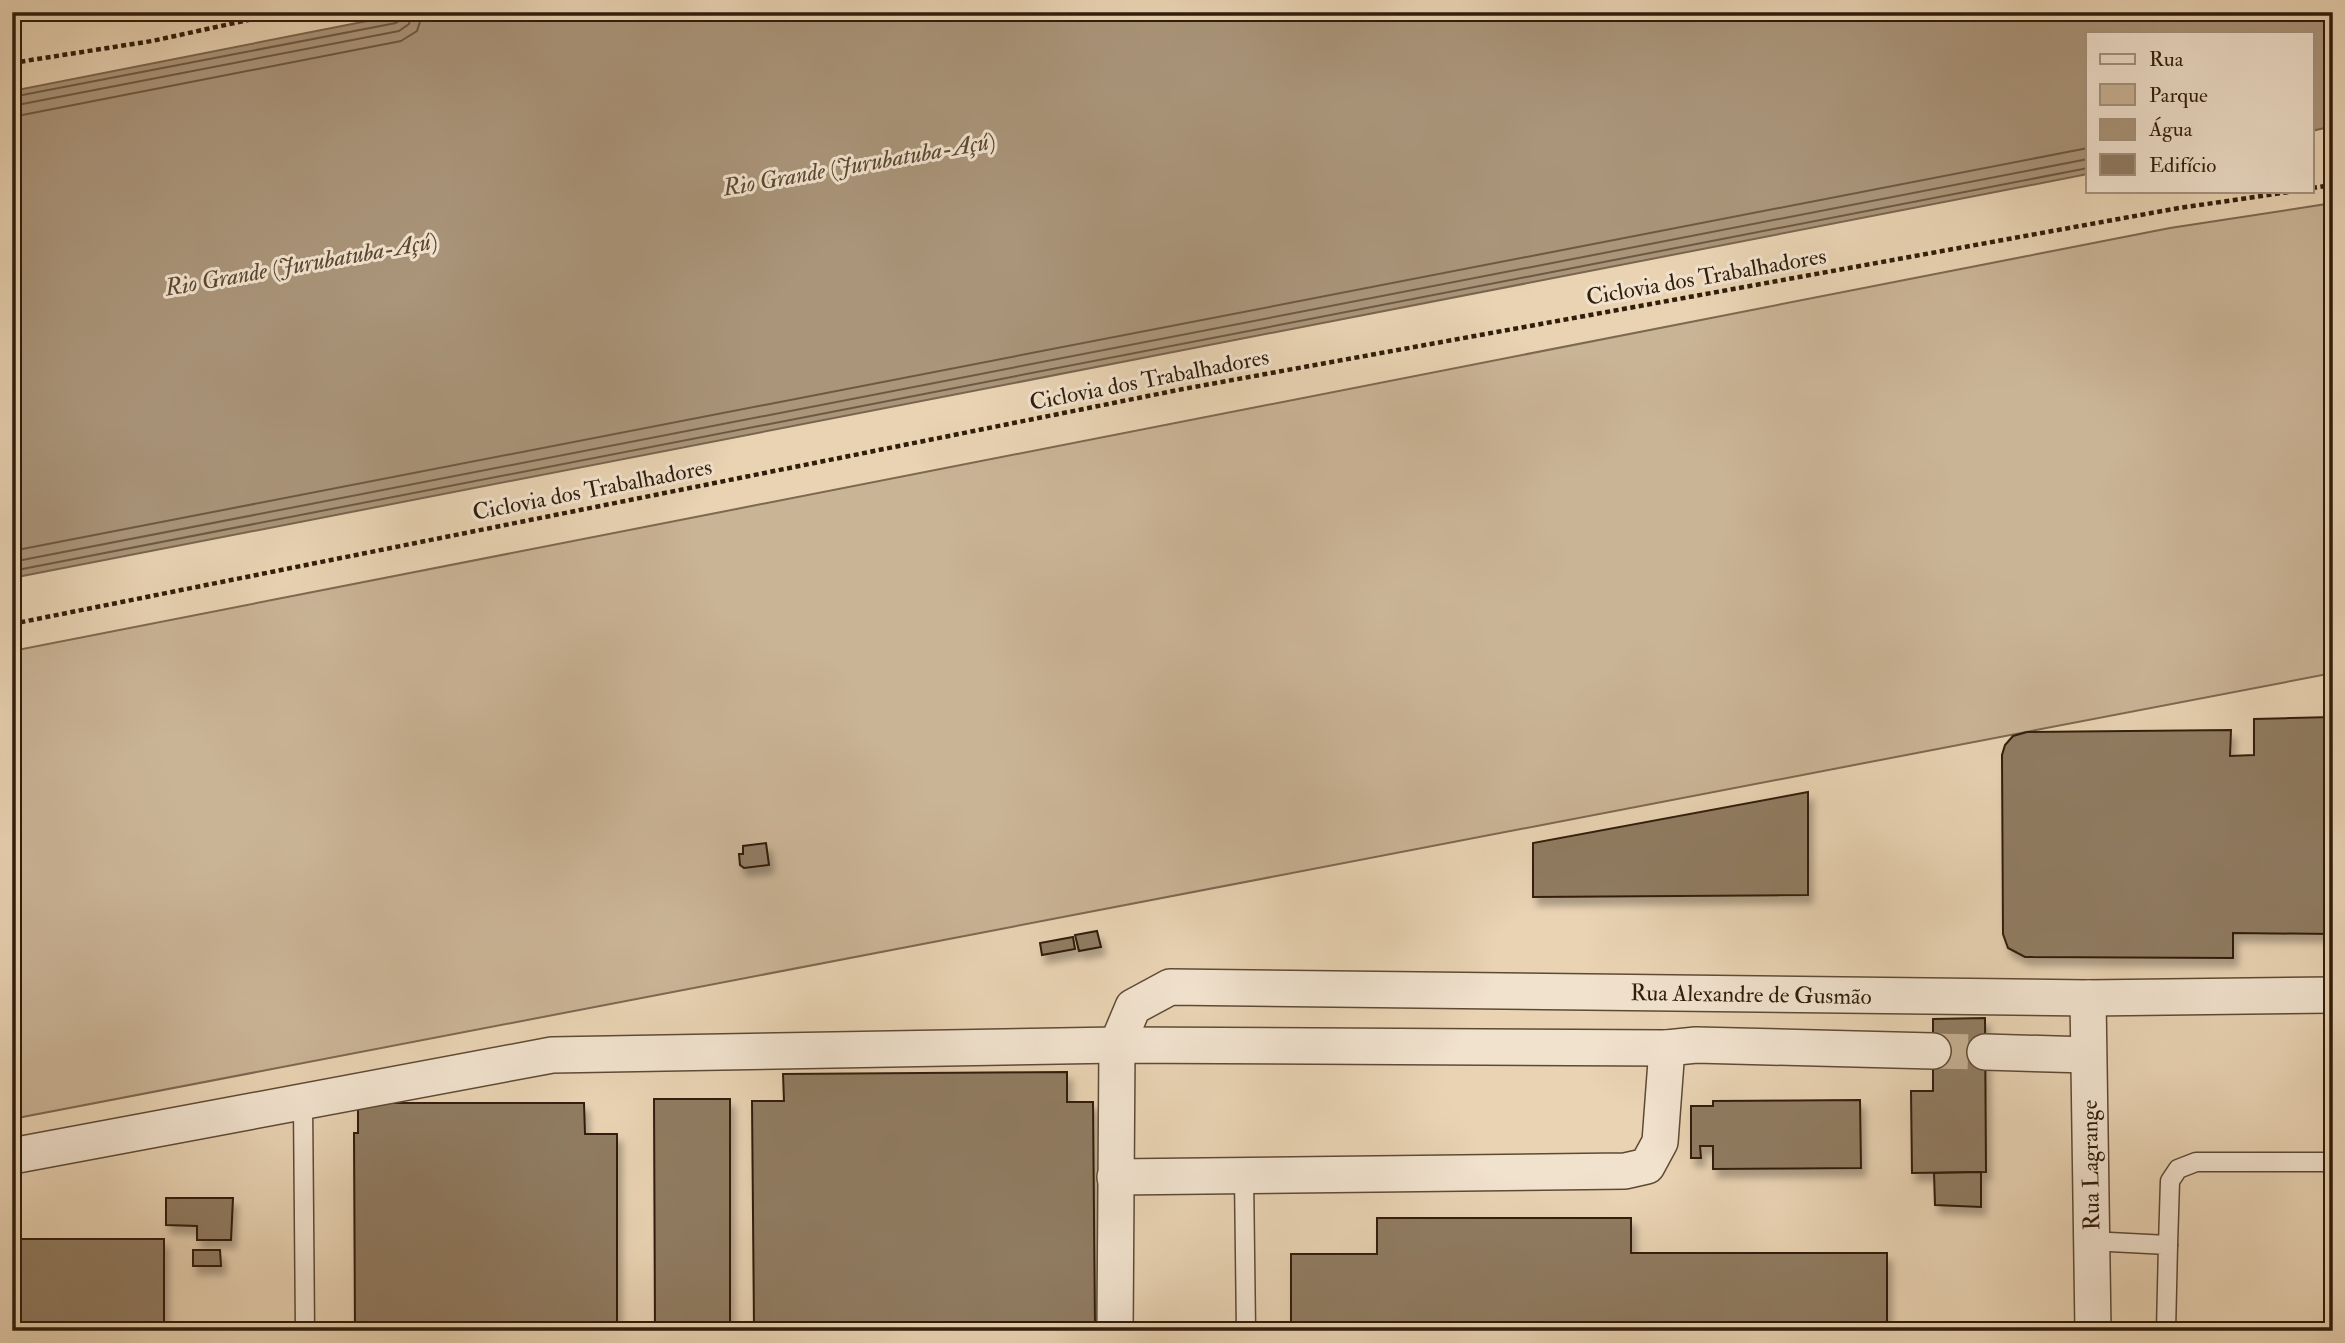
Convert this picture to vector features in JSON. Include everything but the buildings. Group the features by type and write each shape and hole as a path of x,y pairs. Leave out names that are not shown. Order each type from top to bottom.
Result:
{"street":[{"name":"Rua Alexandre de Gusmão","path":"1117,1045 1133,1007 1170,987 2088,998 2333,995"},
{"name":"Rua Lagrange","path":"2088,998 2093,1331"},
{"path":"1115,1331 1117,1045"},
{"path":"12,1156 303,1104 552,1055 1117,1045 1667,1048 1696,1045 1933,1051"},
{"path":"1115,1177 1625,1171 1647,1166 1660,1142 1667,1048"},
{"path":"1985,1052 2088,1055"}],"lane":[{"path":"303,1104 305,1331"},
{"path":"2166,1331 2170,1181 2178,1169 2196,1162 2333,1162"},
{"path":"1244,1176 1246,1331"},
{"path":"2090,1241 2168,1244"}],"path":[{"path":"12,63 152,41 285,12"},
{"path":"2314,188 2333,185"},
{"name":"Ciclovia dos Trabalhadores","path":"12,624 1183,389 2179,208 2289,192"}],"green space":[{"path":"2333,203 2333,673 12,1119 12,651 2170,228"}],"water":[{"name":"Rio Grande (Jurubatuba-Açú)","path":"413,12 2333,12 2333,126 2314,131 2314,32 2086,32 2086,174 12,578 12,91"}],"tunnel":[{"path":"1933,1051 1985,1052"}]}
